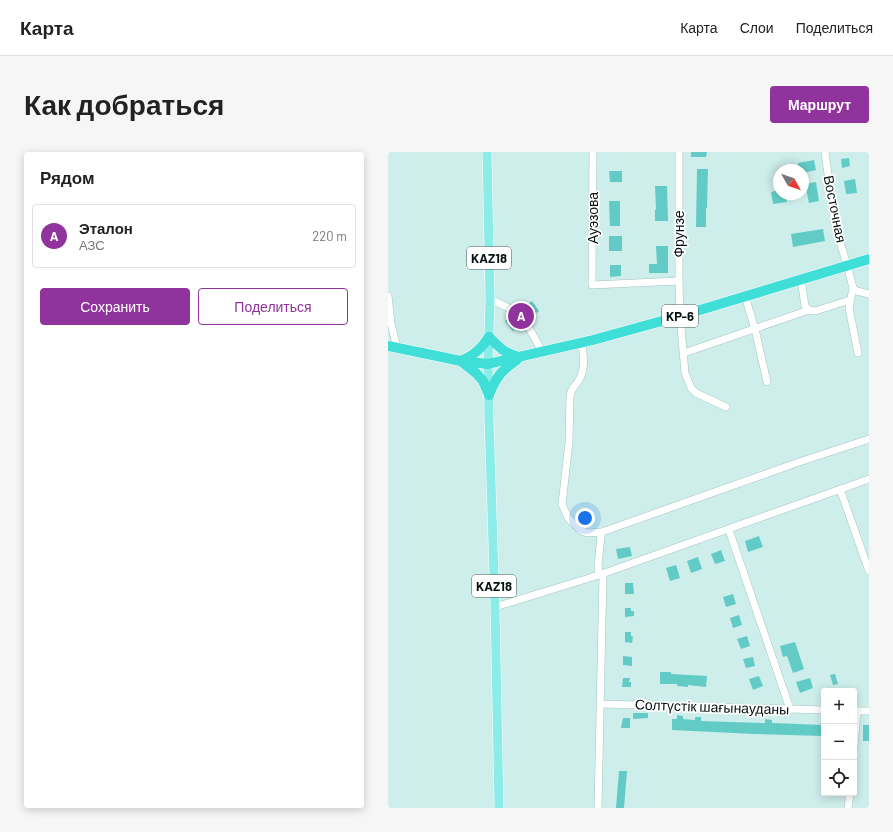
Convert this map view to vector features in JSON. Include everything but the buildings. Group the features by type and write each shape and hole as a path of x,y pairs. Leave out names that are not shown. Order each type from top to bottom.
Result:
{"highway":[{"name":"KP-6","path":"392,347 461,361 488,364 582,342 680,316 869,259"},
{"path":"489,395 483,381 476,373 461,361 479,350 489,337 501,349 509,354 520,357"},
{"path":"489,395 499,375 506,367 520,357"}],"main road":[{"name":"KAZ18","path":"487,152 490,299 488,364 499,808"}],"street":[{"name":"Ауэзова","path":"593,152 592,285 678,280"},
{"name":"Фрунзе","path":"679,152 678,280 685,373 690,388 696,393 726,407"},
{"name":"Восточная","path":"825,152 836,225 853,288"},
{"path":"801,279 805,306 809,310"},
{"path":"858,353 849,308 850,300 853,288 857,291 869,294"},
{"path":"388,296 392,347"},
{"path":"745,296 768,382"},
{"path":"490,299 517,312"},
{"path":"684,353 809,310 815,311 850,300"},
{"path":"525,321 542,352"},
{"path":"582,342 584,369 579,380 571,389 569,442 562,504 568,518 580,530 587,533 602,532 869,439"},
{"path":"495,608 601,574 729,530 869,479"},
{"path":"840,489 869,570"},
{"path":"729,530 790,709"},
{"path":"598,808 601,574 598,566 602,532"},
{"name":"Солтүстік шағынауданы","path":"600,704 821,710"},
{"path":"857,711 869,711"},
{"path":"848,808 850,796"}],"tunnel":[{"path":"517,312 525,321"}],"place":[{"name":"Эталон","path":"521,316"}]}
